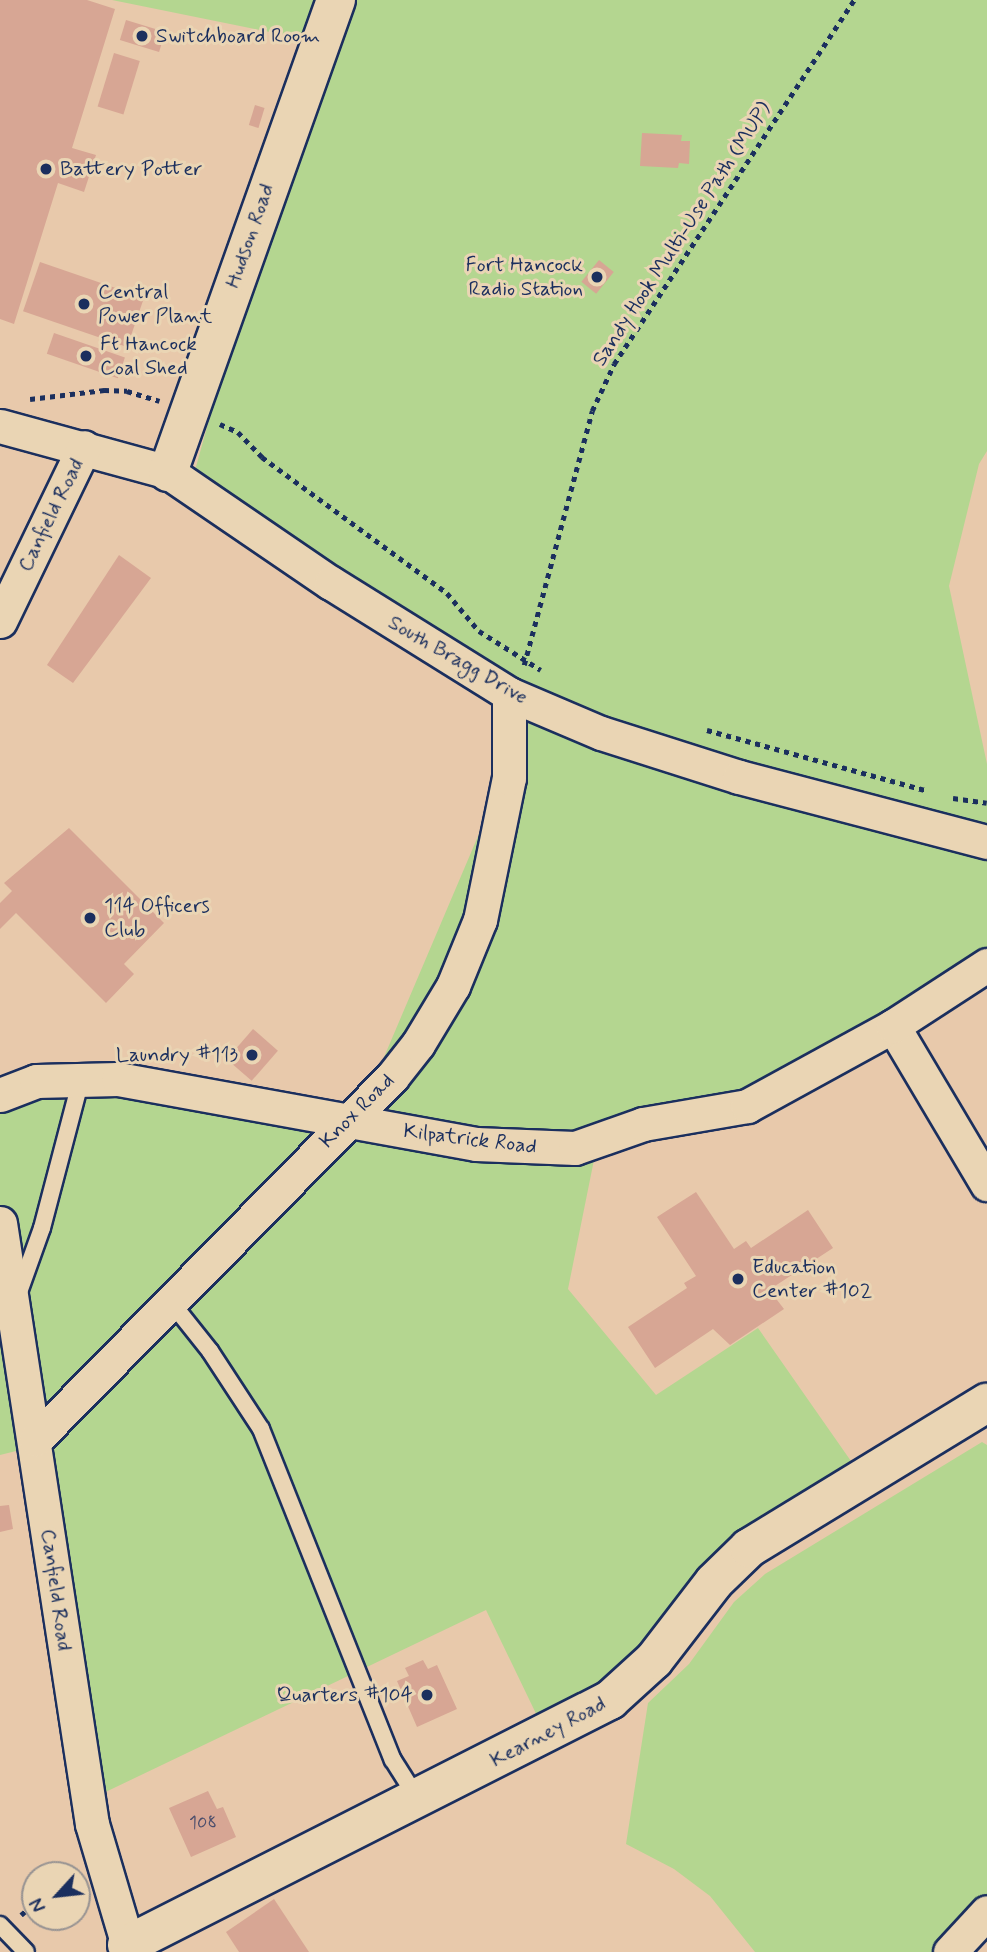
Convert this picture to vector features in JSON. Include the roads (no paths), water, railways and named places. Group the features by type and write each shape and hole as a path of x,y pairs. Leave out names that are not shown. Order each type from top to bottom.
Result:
{"street":[{"name":"Hudson Road","path":"168,472 336,0"},
{"name":"South Bragg Drive","path":"0,426 168,472 331,583 509,694 641,747 987,842"},
{"name":"Canfield Road","path":"0,621 84,447"},
{"name":"Knox Road","path":"36,1440 393,1077 418,1044 466,960 496,855 509,778 509,694"},
{"name":"Kilpatrick Road","path":"0,1095 36,1081 82,1076 350,1119 476,1144 575,1147 643,1124 747,1106 893,1026 987,965"},
{"path":"893,1026 987,1184"},
{"name":"Canfield Road","path":"0,1223 15,1301 92,1824 122,1950"},
{"name":"Kearney Road","path":"122,1950 610,1700 654,1660 714,1583 749,1548 987,1403"},
{"path":"950,1952 987,1912"}],"lane":[{"path":"15,1301 43,1228 82,1076"},
{"path":"171,1302 210,1350 261,1429 393,1760 418,1798"},
{"path":"0,1925 26,1952"}],"place":[{"name":"Switchboard Room","path":"142,36"},
{"name":"Battery Potter","path":"46,169"},
{"name":"Fort Hancock Radio Station","path":"597,277"},
{"name":"Central Power Plant","path":"84,304"},
{"name":"Ft Hancock Coal Shed","path":"86,356"},
{"name":"114 Officers Club","path":"90,918"},
{"name":"Laundry #113","path":"252,1055"},
{"name":"Education Center #102","path":"738,1279"},
{"name":"Quarters #104","path":"427,1695"}]}
